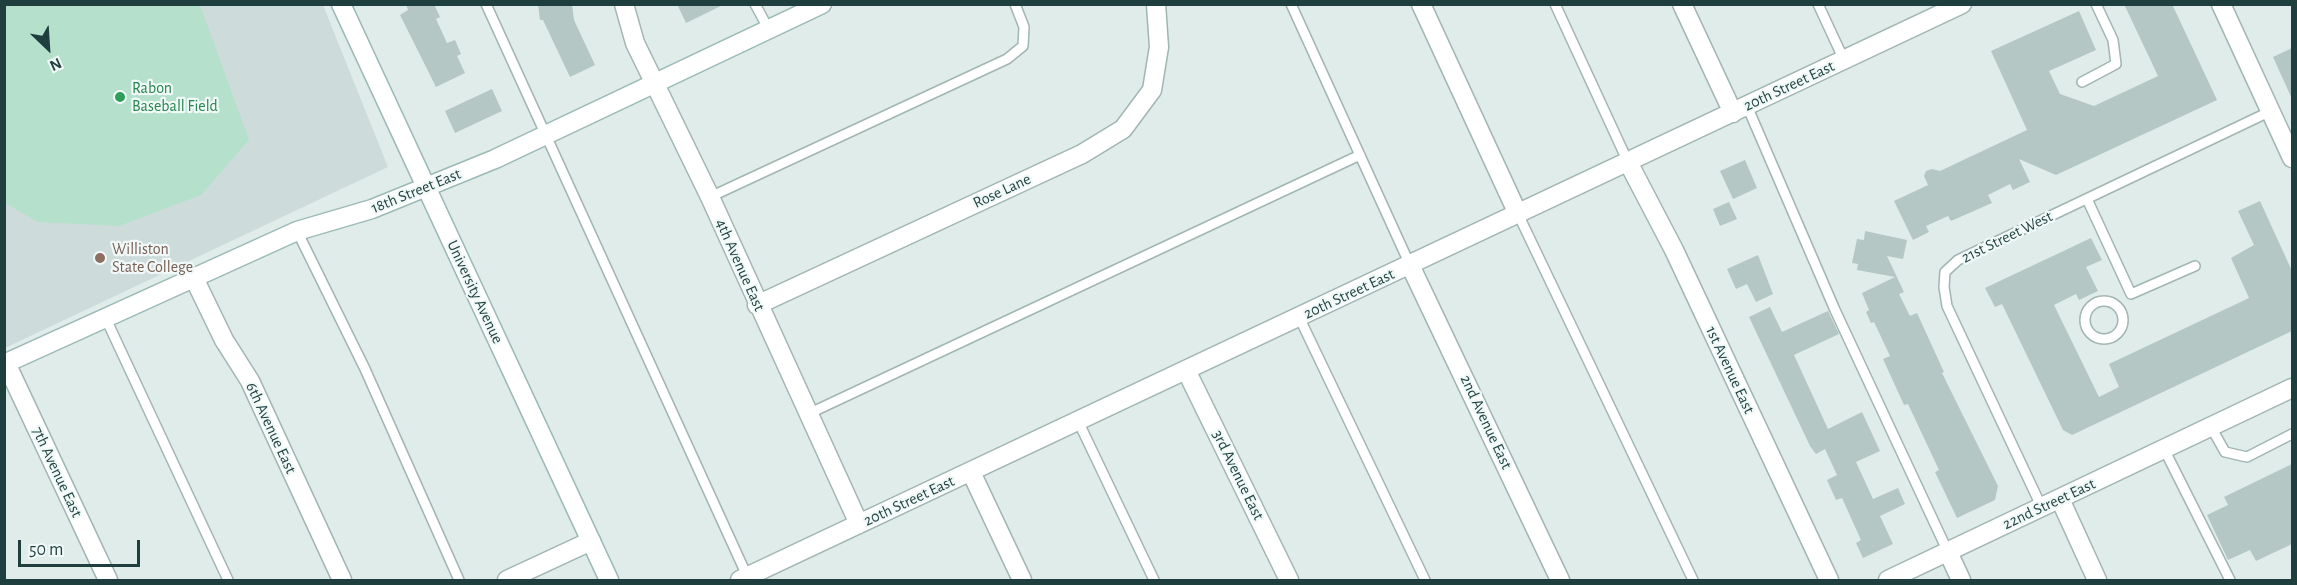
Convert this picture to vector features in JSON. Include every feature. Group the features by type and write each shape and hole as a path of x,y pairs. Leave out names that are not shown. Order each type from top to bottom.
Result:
{"street":[{"name":"University Avenue","path":"341,4 609,580"},
{"name":"4th Avenue East","path":"624,4 635,43 710,197 757,305 859,524"},
{"name":"18th Street East","path":"5,364 297,231 372,209 546,135 822,4"},
{"name":"Rose Lane","path":"757,305 1082,154 1123,129 1152,90 1159,47 1155,4"},
{"path":"1421,4 1518,214"},
{"path":"1682,4 1740,109"},
{"path":"2221,4 2292,158"},
{"name":"20th Street East","path":"746,579 1959,5"},
{"name":"1st Avenue East","path":"1628,162 1674,250 1829,580"},
{"name":"2nd Avenue East","path":"1410,265 1560,580"},
{"name":"6th Avenue East","path":"194,278 224,340 250,381 342,580"},
{"name":"7th Avenue East","path":"5,364 108,580"},
{"name":"3rd Avenue East","path":"1186,370 1289,580"},
{"name":"22nd Street East","path":"1888,580 2292,388"},
{"path":"971,472 1022,580"},
{"path":"2060,499 2097,580"},
{"path":"507,580 591,541"},
{"path":"1948,552 1961,580"}],"lane":[{"path":"486,4 746,579"},
{"path":"755,4 769,30"},
{"path":"710,197 1007,59 1023,46 1024,27 1015,4"},
{"path":"1292,4 1410,265"},
{"path":"1555,4 1628,162"},
{"path":"1818,4 1844,60"},
{"path":"2082,82 2116,64 2113,40 2096,4"},
{"path":"1740,109 1948,552"},
{"name":"21st Street West","path":"2042,508 1947,306 1944,287 1945,272 1958,260 2271,111"},
{"path":"808,414 1360,155"},
{"path":"2087,199 2131,294"},
{"path":"1518,214 1694,580"},
{"path":"297,231 364,369 459,580"},
{"path":"2114,303 2123,318 2120,330 2110,338 2092,335 2085,324 2086,312 2101,301 2114,303 2195,266"},
{"path":"1299,317 1425,580"},
{"path":"106,319 228,580"},
{"path":"1078,421 1154,580"},
{"path":"2211,427 2225,452 2247,457 2292,434"},
{"path":"2164,449 2230,580"}],"shaded area":[{"name":"Williston State College","path":"4,5 323,5 388,167 5,348"}],"green space":[{"name":"Rabon Baseball Field","path":"5,4 200,5 249,140 201,195 119,226 38,222 5,203"}],"building":[{"path":"406,4 434,4 440,17 436,19 447,43 455,40 461,54 457,56 465,73 436,87 400,15 408,10"},
{"path":"538,4 572,4 574,20 595,65 570,77 543,20 540,20"},
{"path":"677,4 725,4 686,23"},
{"path":"2124,4 2172,4 2217,100 2056,175 2019,159 2030,182 2013,190 2010,184 1988,195 1992,203 1951,221 1948,216 1926,226 1929,232 1913,240 1894,201 1928,185 1924,176 1926,171 1932,169 1940,171 2027,130 1991,51 2079,11 2096,50 2049,71 2060,94 2094,106 2158,76"},
{"path":"2292,48 2292,99 2273,57"},
{"path":"492,89 502,111 455,133 445,111"},
{"path":"1745,160 1757,188 1733,199 1720,171"},
{"path":"2260,201 2292,271 2292,331 2072,435 2063,430 2002,304 1995,307 1985,288 2091,238 2102,260 2086,267 2098,291 2079,300 2076,294 2054,305 2099,397 2119,387 2109,364 2249,298 2231,258 2254,245 2238,211"},
{"path":"1729,202 1737,219 1720,226 1713,209"},
{"path":"1865,231 1907,240 1903,259 1887,256 1904,292 1899,294 1910,316 1917,313 1944,372 1942,373 1998,486 1995,500 1957,518 1935,472 1939,470 1908,404 1904,405 1883,359 1890,356 1874,322 1871,323 1866,312 1869,310 1862,293 1895,277 1857,270 1858,264 1852,263 1857,239 1864,240"},
{"path":"1758,255 1773,294 1756,302 1747,284 1736,289 1727,269"},
{"path":"1770,307 1782,332 1828,311 1839,334 1794,355 1828,429 1862,412 1880,451 1856,462 1873,499 1898,488 1905,504 1880,516 1893,544 1863,558 1856,543 1861,540 1842,498 1836,500 1827,480 1837,475 1825,449 1816,454 1810,446 1749,317"},
{"path":"2292,464 2292,544 2256,561 2250,550 2228,560 2207,515 2228,505 2224,497"}],"place":[{"name":"Rabon Baseball Field","path":"120,97"},
{"name":"Williston State College","path":"100,258"}]}
